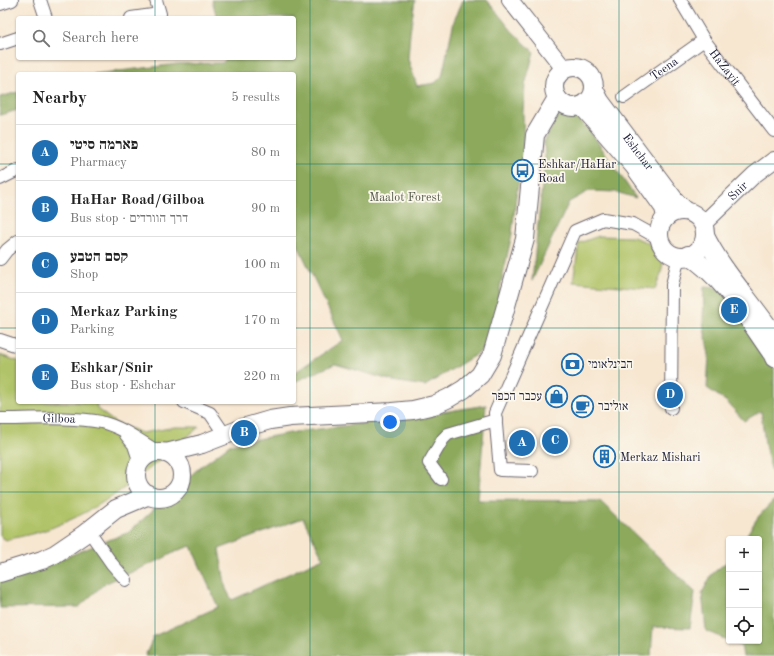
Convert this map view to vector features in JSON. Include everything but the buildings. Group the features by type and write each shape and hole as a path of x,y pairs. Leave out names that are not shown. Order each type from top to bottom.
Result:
{"main road":[{"path":"571,68 583,70 591,78 594,89 590,99 582,106 566,106 557,98 554,85 560,74 571,68"},
{"name":"Eshchar","path":"594,89 600,101 676,202 686,211"},
{"path":"116,509 130,488 144,457 151,453 182,450 270,420 290,417 413,410 434,405 449,398 464,389 480,375 492,355 525,239 535,135 557,98"},
{"name":"Eshchar","path":"582,106 634,166 664,208 666,218"},
{"path":"774,336 762,316 712,250 699,218 686,211 673,213 666,218 660,231 660,239 664,247 670,253 698,262 726,288 774,358"},
{"path":"683,256 696,252 700,249 703,244 704,230"},
{"path":"138,470 139,484 143,490 149,495 163,497 176,490 191,456 206,442"},
{"path":"162,452 173,456 181,468 182,476"},
{"path":"0,573 42,560 55,554 116,509 127,503 149,495"}],"street":[{"path":"0,4 12,0"},
{"path":"40,0 45,16"},
{"path":"146,16 160,14 156,0"},
{"path":"510,0 565,70"},
{"name":"HaZayit","path":"680,0 704,40 774,131"},
{"path":"0,44 16,39"},
{"name":"Teena","path":"624,97 704,40"},
{"name":"Snir","path":"704,230 754,175 774,160"},
{"path":"0,179 16,171"},
{"path":"532,471 500,470 496,413 575,231 603,219 633,224 660,239"},
{"path":"0,259 6,250 16,242"},
{"path":"670,408 672,285 683,256"},
{"path":"0,340 16,345"},
{"path":"194,404 209,407 225,435"},
{"name":"Gilboa","path":"0,419 86,420 102,423 117,428 162,452"},
{"path":"442,479 429,463 443,439 448,434 496,420"},
{"name":"Gilboa","path":"117,428 126,435 134,445 138,470"},
{"path":"89,530 112,564 126,580"}],"green space":[{"name":"Maalot Forest","path":"212,0 415,0 408,59 417,86 435,83 442,76 454,21 463,0 487,0 512,31 534,52 525,85 523,111 524,154 516,196 512,234 500,288 493,344 425,386 393,381 335,364 296,381 296,372 343,340 296,241 296,72 111,72 178,64 222,63 225,60 296,60 296,16 216,16"},
{"path":"16,93 16,111 0,115 0,97"},
{"path":"571,112 590,131 636,198 616,192 589,191 569,202 532,281 545,158 544,142 558,115"},
{"path":"599,236 633,237 647,242 663,263 660,277 655,289 573,282 579,243"},
{"path":"704,287 717,288 729,298 774,368 774,481 765,445 761,411 744,421 727,402 707,388 709,355 703,322"},
{"path":"0,355 16,360 16,404 96,404 97,409 116,423 142,433 175,427 199,427 149,469 96,507 76,517 37,532 6,540 0,536"},
{"path":"486,405 478,500 600,501 695,592 690,628 653,627 651,656 145,656 154,636 218,607 191,546 104,584 79,607 0,608 0,579 66,557 129,532 200,467 231,444 295,432 400,419","holes":["303,518 323,558 232,600 226,589 219,549"]},
{"path":"774,500 774,656 743,656 741,646 736,644 762,644 762,536 746,536 758,517"},
{"path":"726,562 726,640 706,631 702,593 712,574"}],"place":[{"name":"Eshkar/HaHar Road","path":"523,171"},
{"name":"Eshkar/Snir","path":"734,310"},
{"name":"הבינלאומי","path":"572,364"},
{"name":"Merkaz Parking","path":"670,395"},
{"name":"עכבר הכפר","path":"557,396"},
{"name":"אוליבר","path":"583,406"},
{"name":"HaHar Road/Gilboa","path":"244,433"},
{"name":"קסם הטבע","path":"555,441"},
{"name":"פארמה סיטי","path":"522,443"},
{"name":"Merkaz Mishari","path":"605,457"}]}
